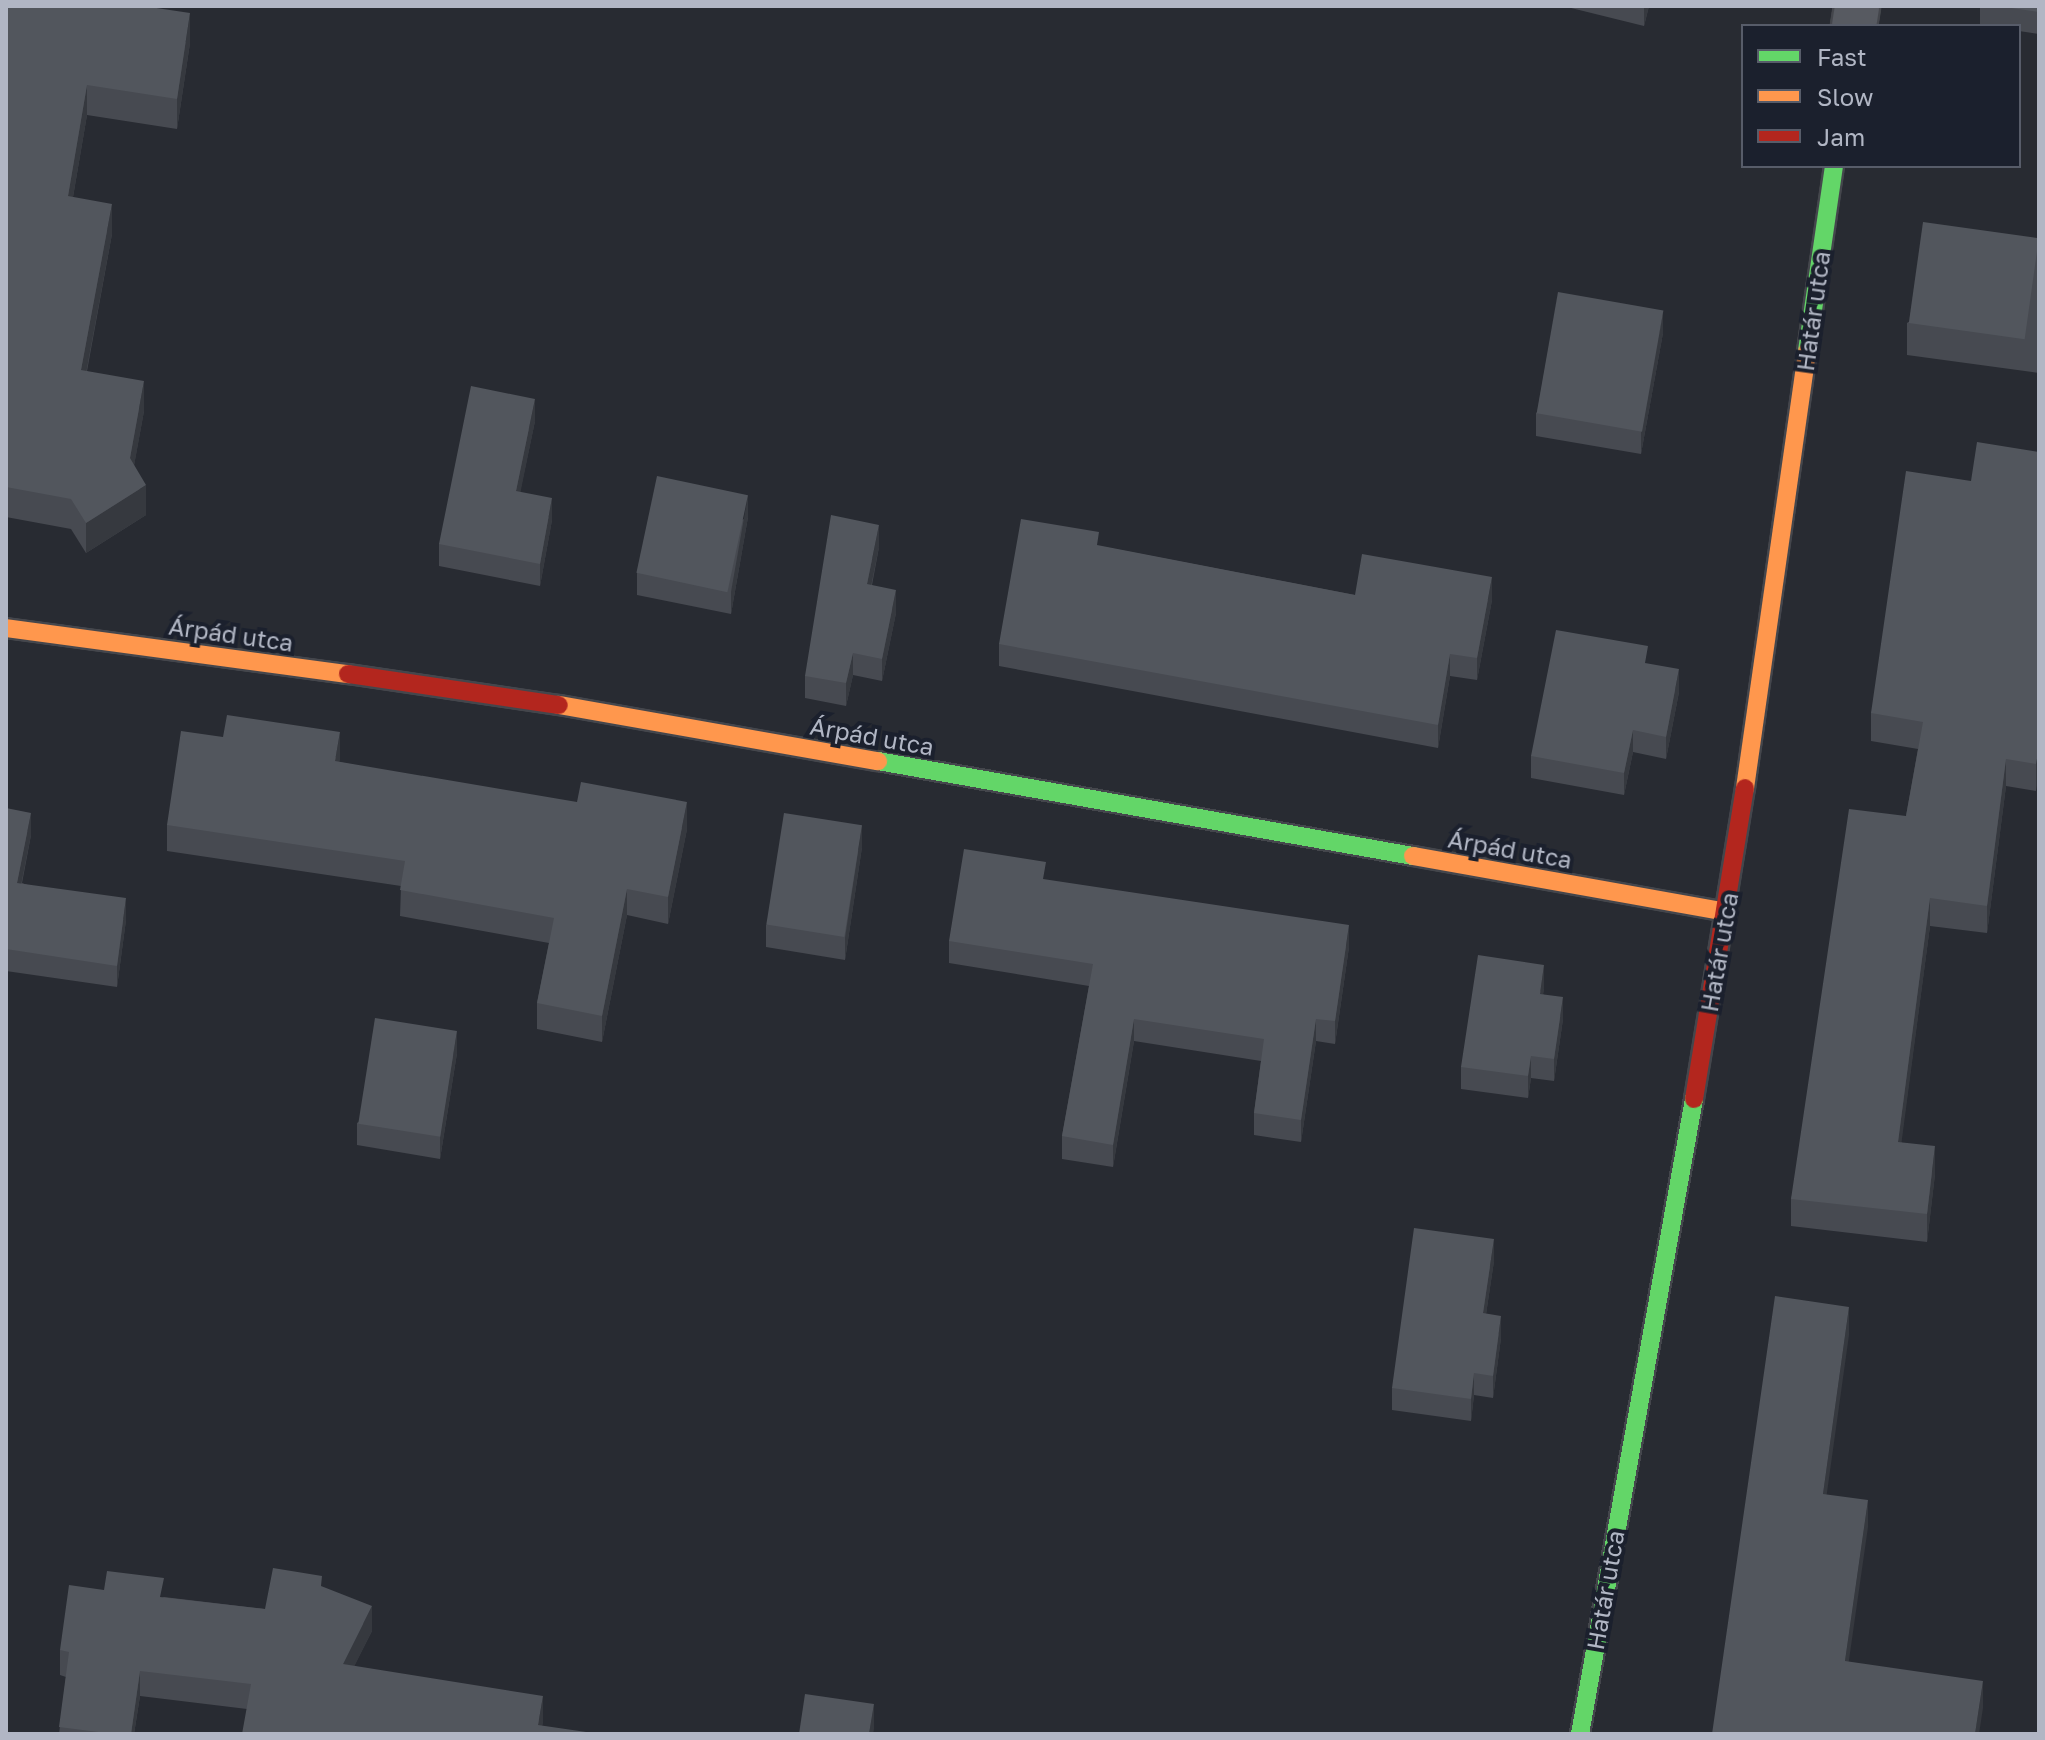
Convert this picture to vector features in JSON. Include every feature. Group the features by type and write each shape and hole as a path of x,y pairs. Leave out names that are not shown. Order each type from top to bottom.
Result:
{"street":[{"name":"Határ utca","path":"1580,1734 1727,912 1834,168"},
{"name":"Árpád utca","path":"6,628 514,697 1727,912"}],"building":[{"path":"6,6 143,6 190,13 177,99 87,85 68,196 112,204 81,370 144,381 130,458 146,485 86,523 71,499 6,487"},
{"path":"1997,6 2039,6 2039,12"},
{"path":"1923,222 2039,238 2025,339 1909,323"},
{"path":"1558,292 1663,311 1642,432 1537,413"},
{"path":"471,386 535,399 516,491 552,498 540,564 439,544"},
{"path":"1977,442 2039,452 2039,748 2036,764 2006,759 1987,906 1930,898 1898,1142 1935,1146 1927,1214 1791,1199 1849,809 1906,816 1923,722 1871,713 1906,471 1971,481"},
{"path":"657,476 748,495 727,592 636,573"},
{"path":"831,515 879,525 867,584 896,590 882,659 853,653 846,683 805,676"},
{"path":"1021,519 1099,532 1097,545 1355,595 1362,554 1492,577 1477,658 1450,654 1438,725 999,644"},
{"path":"1556,630 1648,646 1645,663 1679,669 1666,737 1633,730 1624,773 1531,756"},
{"path":"227,715 340,732 335,761 577,802 581,782 687,802 668,897 627,889 602,1016 537,1003 554,918 400,890 405,861 167,825 181,731 223,737"},
{"path":"6,808 31,813 17,883 126,898 117,966 6,949"},
{"path":"784,813 862,825 844,937 766,925"},
{"path":"964,849 1046,862 1043,879 1349,925 1335,1021 1316,1019 1301,1120 1254,1113 1264,1039 1134,1019 1113,1145 1062,1136 1093,964 949,941"},
{"path":"1478,955 1544,965 1540,994 1563,997 1554,1059 1531,1056 1528,1076 1461,1067"},
{"path":"375,1018 457,1031 440,1137 358,1124"},
{"path":"1414,1228 1494,1239 1483,1313 1501,1316 1493,1376 1474,1373 1471,1399 1392,1388"},
{"path":"1775,1296 1849,1307 1823,1494 1868,1500 1845,1661 1983,1681 1975,1734 1712,1734"},
{"path":"273,1568 322,1576 321,1586 372,1606 343,1664 543,1696 538,1725 600,1734 242,1734 251,1684 140,1671 131,1734 59,1727 69,1652 60,1650 69,1585 104,1590 107,1571 164,1578 160,1597 265,1609"},
{"path":"805,1694 874,1704 869,1734 799,1734"}],"traffic: fast":[{"path":"1807,351 1834,168"},
{"path":"878,761 1413,856"},
{"path":"1580,1734 1694,1099"}],"traffic: slow":[{"path":"1745,788 1807,351"},
{"path":"6,628 348,674"},
{"path":"559,705 878,761"},
{"path":"1413,856 1727,912"}],"traffic: jam":[{"path":"348,674 559,705"},
{"path":"1694,1099 1745,788"}]}
